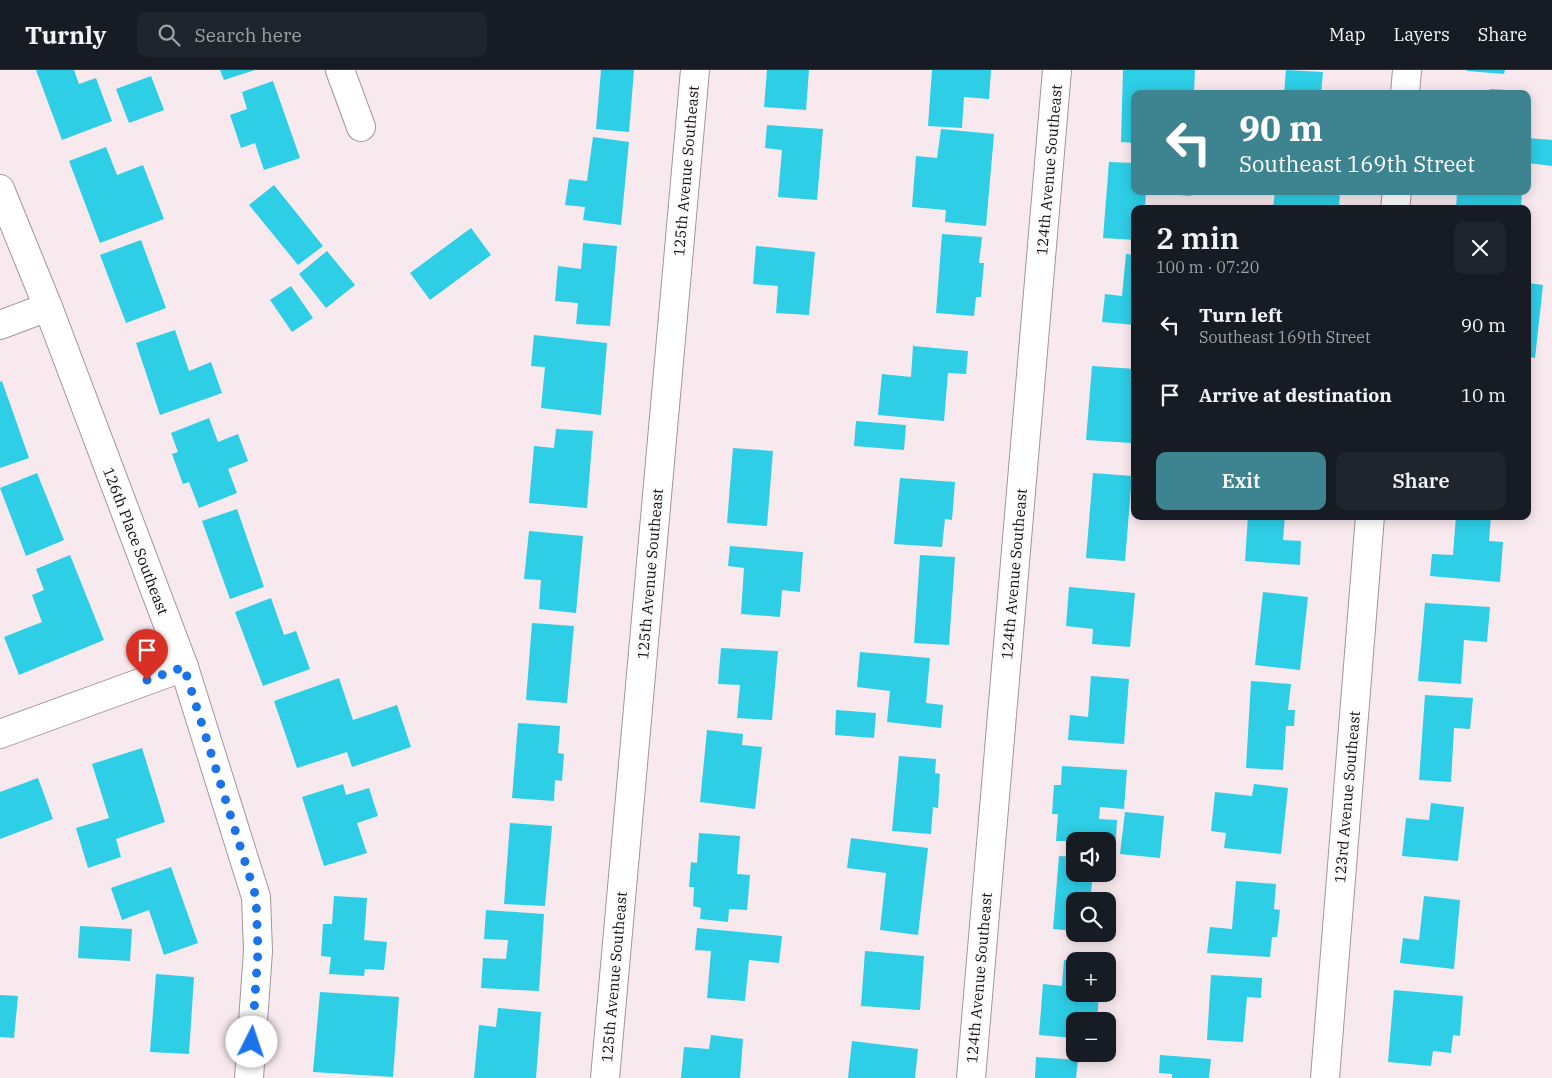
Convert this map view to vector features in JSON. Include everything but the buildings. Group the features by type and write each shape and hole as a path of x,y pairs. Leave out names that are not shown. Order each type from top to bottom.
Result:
{"street":[{"path":"340,70 361,126"},
{"name":"125th Avenue Southeast","path":"605,1078 695,70"},
{"name":"124th Avenue Southeast","path":"970,1078 1057,70"},
{"path":"1405,90 1406,70"},
{"name":"126th Place Southeast","path":"0,189 48,307 184,667 256,897 258,951 249,1078"},
{"path":"0,325 48,307"},
{"name":"123rd Avenue Southeast","path":"1325,1078 1370,520"},
{"path":"0,734 184,667"}],"route":[{"path":"147,680 184,667 256,897 258,951 252,1042"}]}
